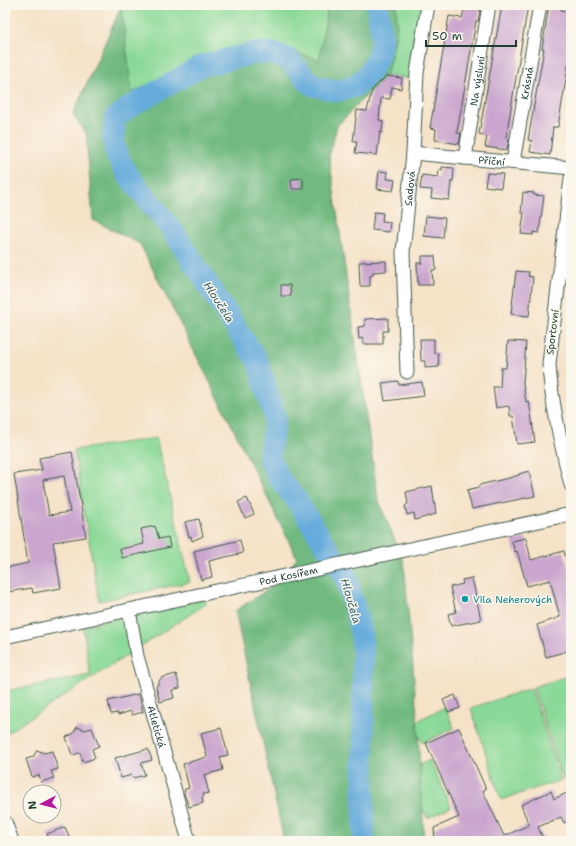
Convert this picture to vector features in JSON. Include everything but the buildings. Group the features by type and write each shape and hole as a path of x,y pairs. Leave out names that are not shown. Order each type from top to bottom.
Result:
{"street":[{"name":"Sadová","path":"407,372 403,252 413,153 417,73 428,5"},
{"name":"Na výsluní","path":"465,158 489,5"},
{"name":"Krásná","path":"513,162 540,5"},
{"name":"Příční","path":"413,153 571,168"},
{"name":"Sportovní","path":"571,178 548,364 549,377 571,485"},
{"name":"Pod Kosířem","path":"5,637 571,514"},
{"name":"Atletická","path":"129,610 138,656 190,841"},
{"path":"5,822 12,841"}],"green space":[{"path":"121,5 328,5 319,60 268,44 205,57 132,93"},
{"path":"328,5 396,6 397,27 386,75 337,126 329,156 378,499 404,563 417,714 424,841 284,841 235,611 279,582 297,558 140,244 93,220 86,133 73,114 121,7 132,93 205,57 268,44 319,60"},
{"path":"396,5 424,5 412,79 386,75 396,32"},
{"path":"156,438 190,582 99,601 74,450"},
{"path":"205,599 206,604 5,734 5,691 90,675 83,626"},
{"path":"571,675 571,777 563,779 533,687"},
{"path":"531,688 561,780 501,800 471,708"},
{"path":"445,707 454,728 422,743 413,723"},
{"path":"430,760 451,807 427,818 405,771"}],"waterway":[{"name":"Hloučela","path":"364,841 362,640 346,577 297,501 279,478 269,458 275,417 258,362 175,234 128,175 117,156 113,138 115,118 130,107 201,66 254,53 270,53 288,59 312,85 337,91 356,86 370,72 378,56 382,39 377,5"}],"place":[{"name":"Vila Neherových","path":"465,599"}]}
